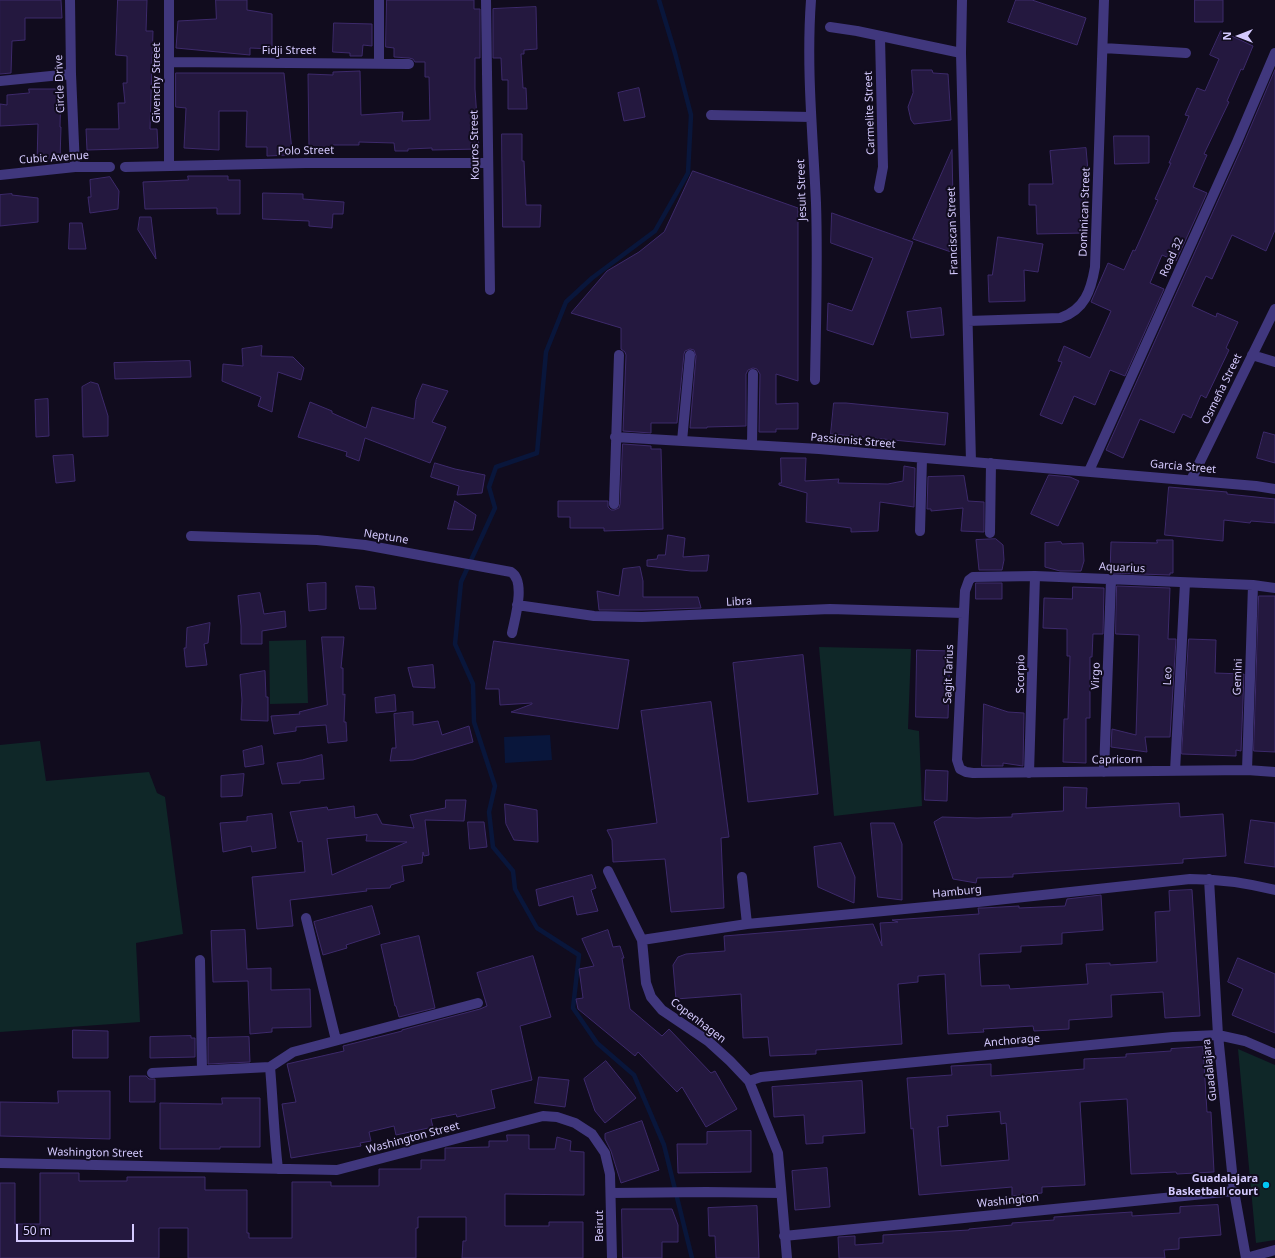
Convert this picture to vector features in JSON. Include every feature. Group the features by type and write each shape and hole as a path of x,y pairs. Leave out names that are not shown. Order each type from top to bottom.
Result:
{"street":[{"name":"Circle Drive","path":"70,0 71,74 75,168"},
{"name":"Givenchy Street","path":"168,165 169,0"},
{"path":"379,0 379,63"},
{"name":"Kouros Street","path":"486,0 487,163 490,290"},
{"name":"Jesuit Street","path":"811,0 811,118 816,204 816,380"},
{"name":"Franciscan Street","path":"962,0 961,54 971,462"},
{"name":"Dominican Street","path":"968,321 1060,318 1069,315 1080,306 1087,294 1092,282 1095,267 1104,0"},
{"path":"830,27 857,31 961,54"},
{"name":"Carmelite Street","path":"879,188 883,167 880,37"},
{"path":"1103,48 1186,54"},
{"name":"Road 32","path":"1089,471 1237,142 1275,53"},
{"name":"Fidji Street","path":"169,62 409,64"},
{"path":"0,81 71,74"},
{"path":"711,115 811,118"},
{"name":"Polo Street","path":"125,167 306,163 487,163"},
{"name":"Cubic Avenue","path":"0,175 75,168 110,167"},
{"name":"Osmeña Street","path":"1191,480 1275,309"},
{"path":"614,504 615,437 619,355"},
{"path":"682,441 690,355"},
{"path":"1252,355 1275,362"},
{"path":"752,445 753,374"},
{"name":"Passionist Street","path":"615,437 819,449 922,459 1089,471"},
{"path":"920,531 922,459"},
{"path":"990,533 991,463"},
{"name":"Garcia Street","path":"1089,471 1275,489"},
{"name":"Neptune","path":"191,536 317,540 365,545 511,572 515,574 519,584 512,633"},
{"name":"Aquarius","path":"969,580 973,577 979,576 1035,576 1253,585 1275,588"},
{"name":"Scorpio","path":"1029,773 1035,576"},
{"name":"Sagit Tarius","path":"960,769 957,760 963,613 965,591 969,580"},
{"name":"Virgo","path":"1104,772 1111,580"},
{"name":"Leo","path":"1175,771 1185,583"},
{"name":"Gemini","path":"1247,770 1253,585"},
{"name":"Libra","path":"517,605 594,616 642,617 830,609 963,613"},
{"name":"Capricorn","path":"960,769 973,773 1247,770 1275,772"},
{"name":"Copenhagen","path":"608,871 642,940 646,982 651,997 662,1010 708,1041 749,1081 778,1153 787,1258"},
{"path":"742,877 747,924"},
{"name":"Hamburg","path":"642,940 747,924 1190,879 1209,879 1254,884 1275,890"},
{"name":"Guadalajara","path":"1209,879 1218,1035 1234,1191 1246,1258"},
{"path":"306,918 336,1040"},
{"path":"200,960 202,1070"},
{"path":"152,1073 270,1067 293,1052 478,1003"},
{"name":"Anchorage","path":"749,1081 761,1077 1173,1037 1218,1035 1245,1041 1275,1054"},
{"path":"270,1067 273,1098 274,1136 278,1170"},
{"name":"Washington Street","path":"0,1163 278,1170 340,1170 543,1116 557,1117 575,1123 592,1134 606,1153 610,1174 611,1193"},
{"name":"Washington","path":"784,1236 1234,1191"},
{"path":"611,1193 706,1192 781,1194"},
{"name":"Beirut","path":"611,1193 612,1258"},
{"path":"1246,1258 1275,1250"}],"green space":[{"path":"306,640 308,703 270,704 269,641"},
{"path":"819,647 911,649 908,729 919,731 922,806 834,816"},
{"path":"40,741 46,781 149,772 157,793 165,797 183,934 136,943 140,1022 0,1032 0,745"},
{"path":"1238,1049 1275,1065 1275,1240 1256,1243"}],"water":[{"path":"550,735 552,760 505,763 504,737"}],"building":[{"path":"0,0 61,0 62,18 25,18 25,40 12,41 11,73 0,74"},
{"path":"118,0 147,0 146,31 153,31 150,129 157,129 158,148 87,150 86,129 119,129 118,103 125,103 123,83 127,83 127,56 116,55"},
{"path":"216,0 247,0 247,10 272,14 272,49 250,48 250,55 176,48 178,21 216,19"},
{"path":"387,0 474,0 474,9 480,9 480,58 475,58 475,89 479,149 432,150 432,148 395,151 394,143 359,142 359,145 333,145 333,149 309,150 308,74 333,75 333,72 360,71 361,115 403,112 402,121 430,120 429,77 425,77 425,62 415,62 413,59 409,58 394,57 394,48 386,47"},
{"path":"1016,0 1032,0 1086,18 1077,45 1008,22"},
{"path":"1195,0 1223,0 1223,22 1195,22"},
{"path":"536,7 537,49 524,50 524,54 521,54 523,88 526,88 527,109 508,109 508,80 502,80 501,58 493,58 493,9"},
{"path":"334,23 372,24 372,46 363,45 362,56 350,56 350,53 333,52"},
{"path":"1221,31 1253,46 1243,70 1241,69 1227,101 1229,102 1204,154 1207,155 1193,187 1207,193 1176,261 1162,255 1150,283 1164,289 1125,376 1110,370 1095,405 1074,396 1062,424 1040,415 1062,362 1058,361 1064,346 1090,358 1111,311 1091,302 1108,263 1124,270 1133,250 1135,251 1158,200 1155,199 1189,116 1185,115 1197,88 1205,91 1219,59 1210,55"},
{"path":"912,70 932,70 933,73 948,74 951,120 914,124 911,120 908,107 913,93"},
{"path":"1275,70 1275,230 1266,251 1232,235 1212,279 1206,276 1192,306 1216,317 1217,313 1238,322 1226,348 1229,350 1206,398 1201,395 1191,418 1183,414 1174,433 1140,419 1123,458 1106,450 1243,145"},
{"path":"176,73 284,73 292,151 289,151 289,155 267,156 267,147 246,147 247,111 219,111 219,150 184,148 186,108 176,107"},
{"path":"639,88 645,117 624,121 618,93"},
{"path":"29,89 61,89 60,160 37,163 38,124 0,126 0,104 7,105 7,95 29,93"},
{"path":"502,134 522,134 522,161 524,161 526,205 541,205 540,227 503,227"},
{"path":"1114,136 1149,136 1149,163 1115,164"},
{"path":"1086,148 1088,171 1085,171 1086,205 1082,205 1083,233 1037,234 1036,205 1029,205 1029,184 1053,184 1050,151"},
{"path":"952,150 954,253 913,239"},
{"path":"693,171 798,208 798,381 776,374 776,404 798,403 798,429 776,429 776,432 759,432 760,374 757,369 753,368 748,370 746,374 746,426 690,428 696,356 694,350 690,349 685,351 684,354 677,423 651,423 651,433 623,431 626,355 621,349 621,328 571,313 607,271 639,252 664,232"},
{"path":"188,176 228,176 228,180 240,180 240,214 217,214 217,208 145,209 143,182 188,180"},
{"path":"110,177 119,191 118,209 90,213 88,197 91,197 90,180"},
{"path":"263,193 303,194 303,199 344,202 343,214 333,214 332,228 309,226 309,221 263,219"},
{"path":"12,194 38,198 38,222 0,226 0,195"},
{"path":"832,213 913,242 873,345 827,330 828,303 852,311 873,258 831,243"},
{"path":"140,217 151,217 156,259 138,230"},
{"path":"70,223 82,223 86,249 69,249"},
{"path":"998,237 1043,244 1038,272 1024,270 1025,301 989,302 988,275 992,275"},
{"path":"941,308 944,335 911,338 907,312"},
{"path":"262,346 261,356 293,357 304,368 301,380 278,372 272,412 258,406 261,397 222,381 223,364 243,366 242,349"},
{"path":"190,361 191,377 115,379 114,363"},
{"path":"91,382 98,384 108,416 108,436 83,437 82,387"},
{"path":"423,384 448,391 432,422 446,427 430,463 365,438 359,461 346,456 347,452 298,437 310,402 366,428 372,407 414,419 416,400"},
{"path":"48,399 49,436 36,437 35,400"},
{"path":"834,403 948,413 945,445 831,434"},
{"path":"1264,432 1275,435 1275,463 1257,458"},
{"path":"623,444 651,446 651,449 661,449 663,529 604,531 604,528 570,528 570,517 558,517 558,501 608,501 608,507 611,510 619,508"},
{"path":"73,455 75,481 56,483 53,456"},
{"path":"781,458 806,458 805,481 839,479 838,483 888,484 903,481 904,466 915,468 914,507 880,502 878,531 851,532 851,528 806,522 807,493 779,485 779,483 781,483"},
{"path":"435,463 485,475 482,493 457,495 459,486 431,477"},
{"path":"1049,475 1070,477 1079,481 1058,526 1031,514"},
{"path":"964,476 968,501 984,502 984,532 961,531 963,508 931,511 931,509 927,509 928,477"},
{"path":"1169,487 1227,492 1227,494 1275,499 1275,523 1251,521 1250,523 1224,520 1223,541 1165,535"},
{"path":"455,501 476,515 473,530 448,529"},
{"path":"668,535 685,538 683,557 709,555 707,571 691,571 647,566 647,560 657,559 658,555 665,555"},
{"path":"996,539 1003,545 1004,560 1002,570 979,570 976,540"},
{"path":"1157,540 1173,540 1173,573 1170,573 1170,575 1110,573 1111,542 1157,543"},
{"path":"1061,542 1062,544 1083,543 1084,561 1081,571 1060,571 1045,567 1045,543"},
{"path":"640,567 643,581 643,597 698,597 701,608 599,610 597,591 619,596 623,569"},
{"path":"326,583 326,609 309,611 307,584"},
{"path":"976,583 1002,583 1002,599 976,599"},
{"path":"356,586 374,587 376,609 360,609"},
{"path":"1117,586 1170,588 1168,639 1176,639 1170,737 1145,737 1147,752 1111,747 1112,729 1136,735 1139,635 1116,634"},
{"path":"1073,587 1104,588 1103,634 1093,634 1092,657 1090,657 1090,718 1086,718 1086,763 1063,762 1064,719 1068,719 1070,656 1067,656 1067,629 1043,628 1044,598 1072,599"},
{"path":"260,593 264,614 285,611 286,627 262,631 262,644 241,644 238,596"},
{"path":"1259,596 1275,596 1275,752 1254,751"},
{"path":"210,623 208,643 204,644 207,665 186,667 184,648 186,648 187,628"},
{"path":"322,637 344,637 341,668 343,668 343,695 345,694 344,722 346,722 347,741 328,743 326,725 296,727 296,731 274,734 271,716 300,714 299,712 327,705"},
{"path":"1189,639 1216,640 1215,673 1244,674 1241,751 1236,750 1236,756 1182,754"},
{"path":"494,641 629,660 618,729 511,712 532,703 500,705 499,689 486,689"},
{"path":"917,650 950,651 948,718 916,717"},
{"path":"803,655 818,794 748,802 733,663"},
{"path":"433,665 435,688 413,687 408,668"},
{"path":"265,671 266,697 268,697 268,721 241,720 242,700 240,675"},
{"path":"395,695 396,711 376,713 375,698"},
{"path":"711,702 729,837 721,838 724,908 671,912 665,859 613,862 612,840 607,830 657,823 641,711"},
{"path":"984,704 1008,712 1024,713 1023,766 1003,763 1003,766 982,766"},
{"path":"413,712 413,725 438,721 442,735 469,726 473,742 413,760 390,761 392,748 396,748 394,714"},
{"path":"262,746 264,764 245,767 243,751"},
{"path":"322,755 324,779 282,784 277,763 302,760"},
{"path":"926,770 948,771 947,801 925,800"},
{"path":"244,774 242,796 221,797 221,776"},
{"path":"1064,787 1087,788 1086,808 1179,803 1180,817 1223,814 1226,856 1183,859 1183,863 1013,874 1013,877 977,878 976,883 953,879 934,822 942,817 1012,817 1012,814 1063,811"},
{"path":"446,800 466,800 464,821 425,820 429,855 424,856 423,852 422,863 402,866 404,881 391,885 390,888 366,889 367,891 290,900 293,926 257,929 252,877 305,872 302,841 298,842 290,812 327,807 328,810 354,806 355,818 377,814 382,824 414,828 410,815 445,808","holes":["367,835 366,841 407,842 332,875 327,839"]},
{"path":"505,804 537,810 538,842 514,840 506,824"},
{"path":"272,814 276,848 252,852 251,846 223,852 220,823 247,821 247,817"},
{"path":"1251,820 1275,823 1275,867 1245,863"},
{"path":"468,822 484,822 487,847 470,849"},
{"path":"871,823 894,823 902,844 902,900 878,897"},
{"path":"841,843 855,877 854,903 818,887 814,847"},
{"path":"592,875 596,888 591,890 598,911 577,915 573,896 539,906 536,890"},
{"path":"1192,890 1200,1016 1165,1018 1163,992 1111,995 1112,1017 1069,1020 1069,1029 1034,1031 1033,1026 983,1029 984,1032 948,1034 945,974 918,976 918,982 898,984 902,1044 816,1050 816,1054 770,1056 768,1037 743,1038 741,994 676,999 673,965 678,957 686,954 725,951 724,936 873,924 882,946 880,923 898,922 892,920 979,914 978,908 1065,906 1067,899 1101,895 1103,930 1062,933 1062,944 1021,946 1021,952 979,954 981,986 1009,985 1010,989 1088,984 1086,964 1110,963 1110,965 1157,962 1155,912 1170,911 1169,891"},
{"path":"372,906 380,934 346,945 347,948 323,955 314,922"},
{"path":"245,930 247,969 271,968 271,990 310,989 311,1027 272,1028 272,1032 250,1034 248,981 213,982 211,931"},
{"path":"608,930 613,947 620,946 624,958 622,958 630,1009 662,1036 669,1029 711,1073 715,1071 737,1109 706,1127 682,1087 677,1092 638,1052 635,1056 578,1009 576,999 583,998 579,969 594,966 582,939"},
{"path":"419,936 435,1008 399,1017 395,1006 381,945"},
{"path":"533,956 551,1017 520,1026 532,1080 491,1090 495,1108 457,1117 456,1114 431,1119 433,1127 396,1135 394,1126 369,1132 371,1141 360,1143 361,1146 291,1158 282,1104 296,1102 287,1064 344,1051 343,1046 402,1031 487,1006 477,973"},
{"path":"1238,958 1275,974 1275,1033 1232,1015 1243,989 1228,982"},
{"path":"73,1030 108,1031 108,1058 73,1058"},
{"path":"191,1036 191,1038 195,1038 195,1057 150,1058 150,1037"},
{"path":"249,1037 250,1062 208,1064 208,1038"},
{"path":"1203,1047 1207,1112 1211,1112 1214,1172 1131,1174 1127,1099 1080,1102 1085,1185 1042,1187 1042,1193 1012,1196 1012,1187 919,1195 913,1128 911,1129 907,1078 952,1075 951,1066 991,1064 991,1076 1084,1069 1084,1059 1126,1057 1126,1054 1171,1051 1171,1049","holes":["1000,1112 1001,1124 1006,1123 1009,1160 941,1166 938,1127 948,1126 947,1116"]},
{"path":"606,1061 636,1098 605,1123 595,1111 584,1079"},
{"path":"130,1076 146,1076 149,1079 155,1079 155,1102 130,1102"},
{"path":"539,1077 569,1080 565,1107 535,1103"},
{"path":"862,1081 865,1133 823,1136 823,1143 806,1144 804,1115 774,1117 772,1087"},
{"path":"58,1091 110,1091 110,1139 0,1136 0,1102 58,1103"},
{"path":"222,1098 260,1098 260,1147 160,1149 160,1103 222,1104"},
{"path":"642,1121 659,1170 621,1183 611,1151 605,1139 605,1134"},
{"path":"751,1131 751,1172 678,1173 677,1144 707,1144 707,1132"},
{"path":"507,1135 529,1135 529,1149 555,1149 557,1137 571,1141 570,1151 584,1152 584,1195 505,1194 505,1226 549,1226 549,1222 583,1222 583,1258 462,1258 463,1241 466,1241 466,1217 418,1217 418,1228 416,1228 416,1258 188,1258 188,1228 159,1228 159,1258 0,1258 0,1183 15,1183 15,1224 40,1224 40,1173 79,1173 79,1181 127,1181 127,1177 205,1177 205,1190 247,1190 247,1233 249,1233 249,1238 292,1238 292,1182 331,1182 331,1186 379,1186 379,1169 421,1169 421,1160 445,1160 445,1148 489,1147 489,1141 507,1141"},
{"path":"827,1168 830,1207 795,1210 792,1171"},
{"path":"1218,1205 1221,1235 1179,1238 1179,1249 1164,1250 1165,1258 839,1258 838,1237 855,1236 855,1245 883,1243 883,1235 969,1230 1012,1225 1012,1223 1054,1220 1054,1217 1132,1212 1132,1216 1180,1213 1180,1207"},
{"path":"757,1206 759,1258 716,1258 715,1236 709,1236 708,1208"},
{"path":"622,1209 672,1209 678,1225 678,1242 662,1242 662,1258 623,1258"}],"waterway":[{"path":"659,0 675,53 691,115 688,173 655,231 592,278 566,302 546,352 537,453 496,467 489,487 495,508 461,582 455,644 473,684 474,722 495,786 489,812 493,847 513,871 515,889 537,928 579,955 573,1008 597,1043 634,1075 664,1145 692,1258"}],"place":[{"name":"Guadalajara Basketball court","path":"1266,1185"}]}
